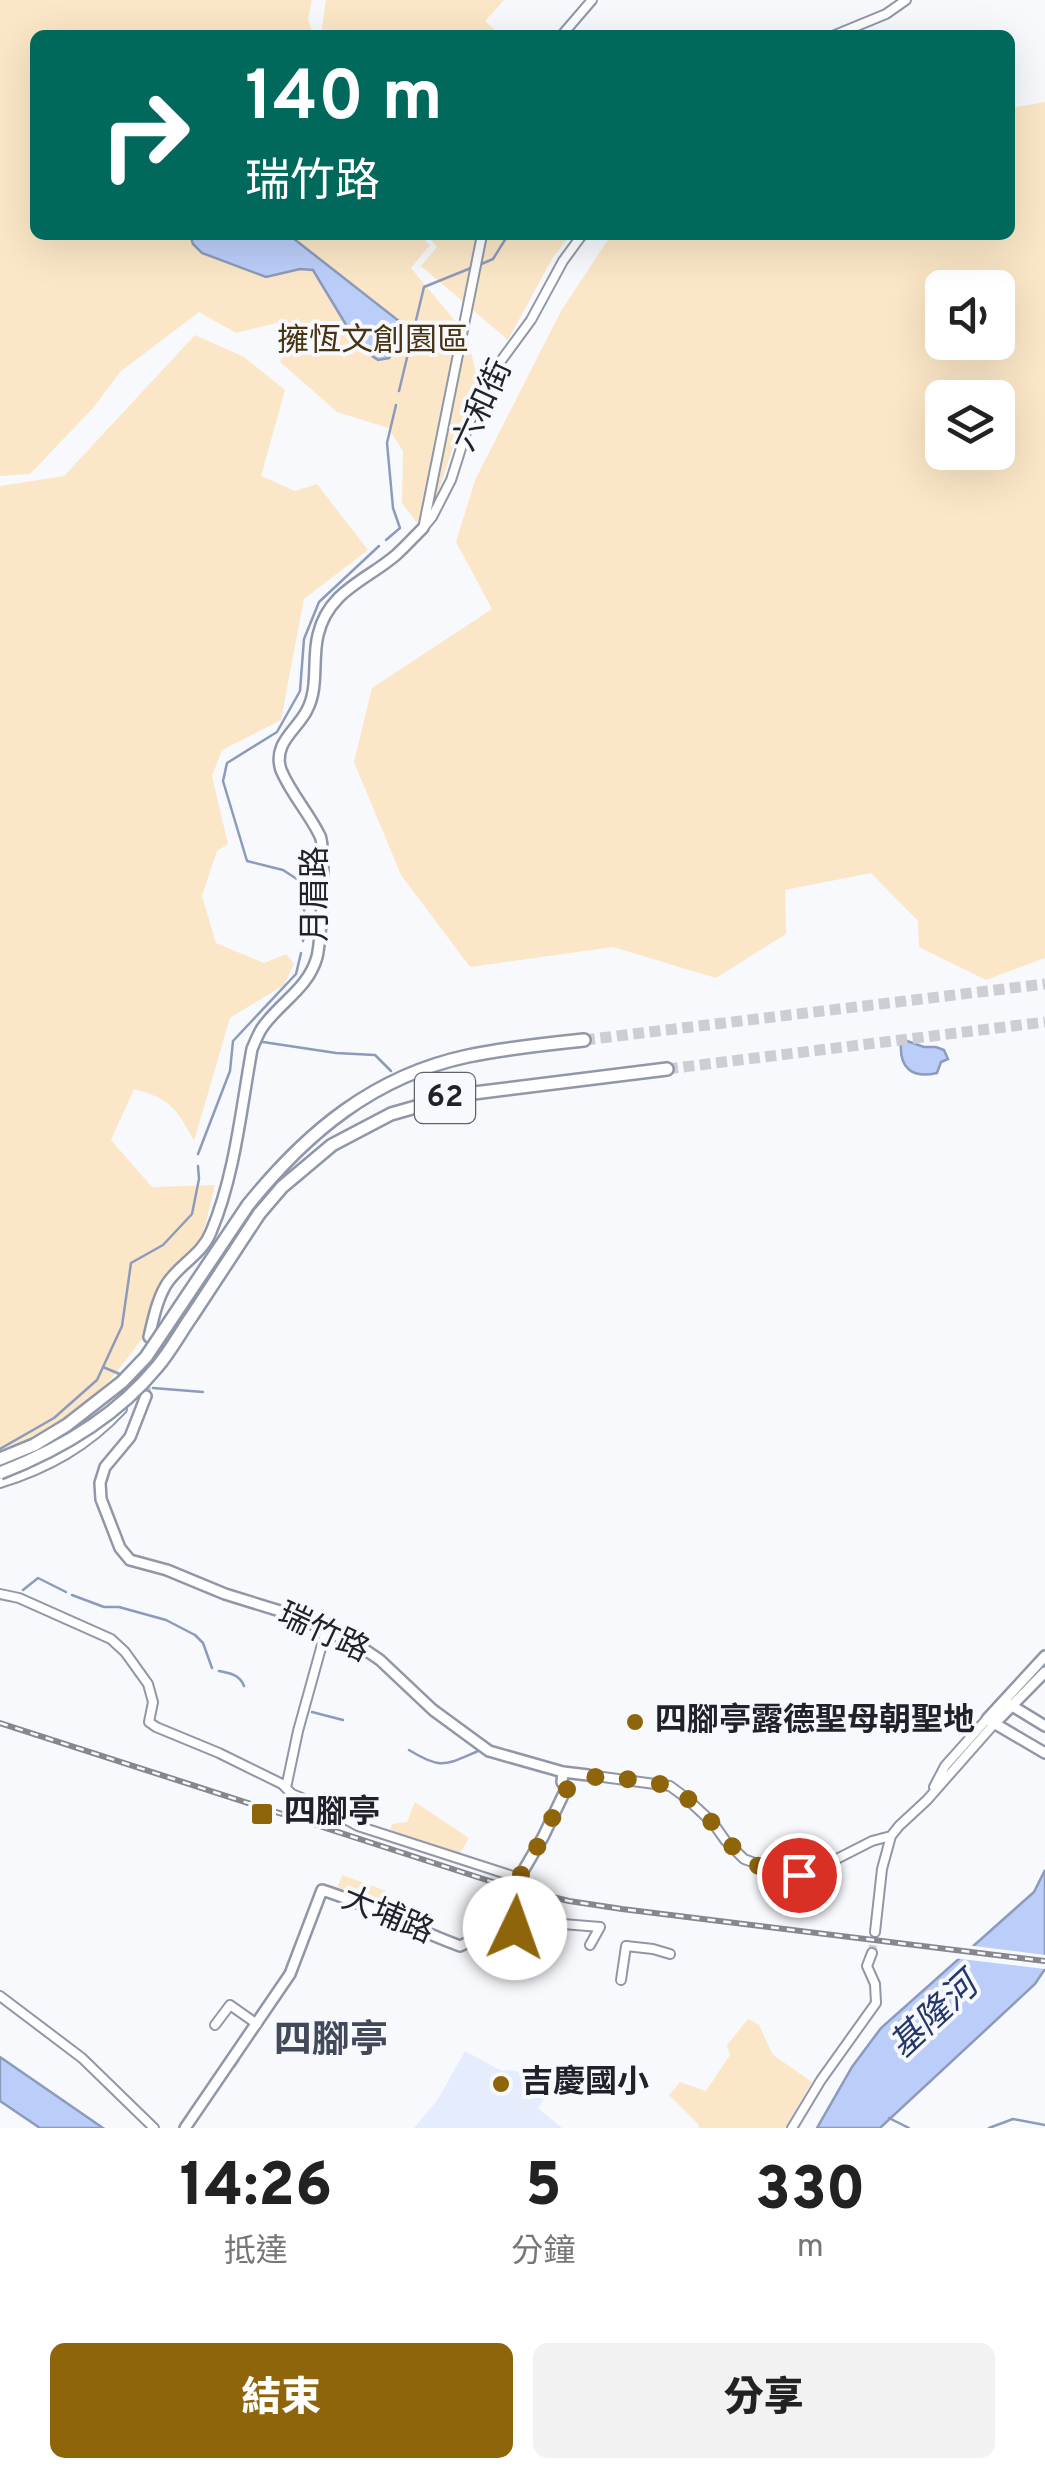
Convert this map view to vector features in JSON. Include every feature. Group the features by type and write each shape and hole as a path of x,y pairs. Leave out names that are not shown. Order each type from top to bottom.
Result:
{"highway":[{"name":"62","path":"0,1459 67,1425 122,1382 146,1357 248,1205 298,1147 333,1117 393,1082 464,1056 584,1040"},
{"name":"62","path":"0,1473 41,1457 76,1436 133,1392 158,1366 260,1214 293,1176 332,1145 391,1114 458,1095 666,1069"}],"street":[{"path":"566,30 592,0"},
{"path":"846,30 886,14 906,0"},
{"path":"423,528 481,240"},
{"name":"六和街","path":"423,528 451,480 469,424 492,373 531,320 578,240"},
{"name":"月眉路","path":"149,1337 166,1284 202,1250 211,1234 227,1182 252,1048 260,1030 297,992 318,954 322,839 280,766 280,752 289,732 308,710 318,632 343,592 394,557 423,528"},
{"path":"0,1483 34,1472 81,1447 146,1391"},
{"name":"瑞竹路","path":"146,1391 130,1437 105,1467 100,1483 101,1499 120,1548 130,1560 293,1615 361,1647 433,1710 488,1751 563,1772 670,1786 713,1823 744,1858 787,1874 799,1875 820,1868 872,1841 892,1836"},
{"path":"0,1594 18,1598 111,1639 148,1684 153,1702 149,1722 156,1727 282,1784 292,1794 358,1826 518,1883"},
{"path":"286,1788 326,1630"},
{"path":"875,1932 882,1869 892,1836 927,1800 1045,1656"},
{"path":"1008,1703 1045,1672"},
{"path":"1008,1703 1045,1726"},
{"path":"990,1722 1045,1753"},
{"path":"563,1772 566,1790"},
{"path":"588,1776 566,1790 518,1883 504,1925 515,1928 526,1921 600,1927 590,1945"},
{"path":"790,1882 802,1909 817,1893"},
{"name":"大埔路","path":"185,2128 290,1974 322,1890 460,1946 504,1925"},
{"path":"620,1980 626,1946 670,1954"},
{"path":"792,2128 820,2080 876,2002 875,1984 867,1966 872,1953"},
{"path":"0,1996 82,2058 154,2128"},
{"path":"215,2024 230,2005 256,2024"}],"shaded area":[{"name":"吉慶國小","path":"465,2051 502,2071 539,2077 545,2068 560,2077 538,2108 562,2128 414,2128 438,2099"}],"green space":[{"name":"擁恆文創園區","path":"0,0 312,0 308,19 311,30 30,30 30,240 425,240 430,245 411,268 467,335 481,395 460,426 437,496 418,524 402,503 403,451 388,428 337,412 280,362 296,334 277,323 236,333 199,312 120,372 94,407 30,474 0,476"},
{"path":"326,0 504,0 485,21 495,30 322,30"},
{"path":"1045,102 1045,958 986,980 919,947 918,921 871,873 785,890 786,934 716,978 613,947 470,967 401,875 354,762 372,688 492,609 456,542 475,480 561,311 608,240 1015,240 1015,107"},
{"path":"431,240 567,240 553,257 508,340 421,266 437,247"},
{"path":"195,335 244,357 285,390 261,476 295,491 317,484 368,550 304,599 281,720 222,750 212,776 228,844 217,851 202,896 216,943 264,963 286,954 294,964 284,985 230,1018 194,1141 172,1107 134,1089 111,1140 152,1187 215,1185 200,1247 163,1281 146,1334 111,1379 45,1433 0,1449 0,486 64,476"},
{"path":"415,1802 469,1838 459,1855 389,1833 392,1824 407,1822"},
{"path":"342,1875 386,1891 382,1906 337,1889"},
{"path":"748,2019 759,2025 773,2055 812,2082 785,2128 699,2128 669,2095 680,2082 706,2091 730,2055 727,2045"}],"water":[{"path":"192,240 295,240 404,325 403,337 389,358 378,360 360,348 313,270 266,277 202,253"},
{"path":"901,1042 944,1050 948,1059 941,1062 937,1073 914,1073 902,1059"},
{"name":"基隆河","path":"1045,1870 1045,1969 1035,1984 880,2128 817,2128 852,2067 881,2028 1034,1892"},
{"path":"0,2057 103,2128 40,2128 0,2101"}],"pier":[{"path":"966,1945 1045,1955 1045,1969 952,1958"}],"waterway":[{"path":"479,265 493,259 505,240"},
{"path":"399,391 424,287 471,268"},
{"path":"386,540 400,528 393,508 387,443 396,405"},
{"path":"303,941 303,883 283,870 247,861 223,781 227,763 277,732 300,691 304,639 319,602 379,546"},
{"path":"198,1154 230,1071 233,1041 296,974 301,953"},
{"path":"263,1042 375,1055 391,1071"},
{"path":"0,1449 54,1418 97,1380 122,1326 131,1263 163,1245 192,1214 198,1166"},
{"path":"103,1367 122,1375"},
{"path":"153,1388 203,1392"},
{"path":"23,1590 38,1578 66,1592"},
{"path":"72,1595 104,1607 119,1607 166,1620 195,1635 203,1643 212,1668"},
{"path":"219,1671 237,1677 244,1686"},
{"path":"312,1712 343,1720"},
{"path":"409,1750 437,1763 458,1760 478,1751"},
{"path":"889,2118 909,2128"},
{"path":"989,2128 1013,2119 1045,2125"}],"tunnel":[{"path":"584,1040 1045,984"},
{"path":"667,1069 1045,1022"},
{"path":"146,1396 149,1337"},
{"path":"872,1953 875,1932"},
{"path":"231,2060 240,2066"}],"railway":[{"path":"0,1723 499,1884 569,1901 1045,1961"}],"place":[{"name":"四腳亭露德聖母朝聖地","path":"635,1722"},
{"name":"四腳亭","path":"262,1814"},
{"name":"吉慶國小","path":"501,2084"}],"district":[{"name":"四腳亭","path":"331,2042"}],"route":[{"path":"515,1928 504,1925 519,1878 566,1790 588,1776 670,1786 713,1823 740,1856 767,1869 799,1875"}]}
